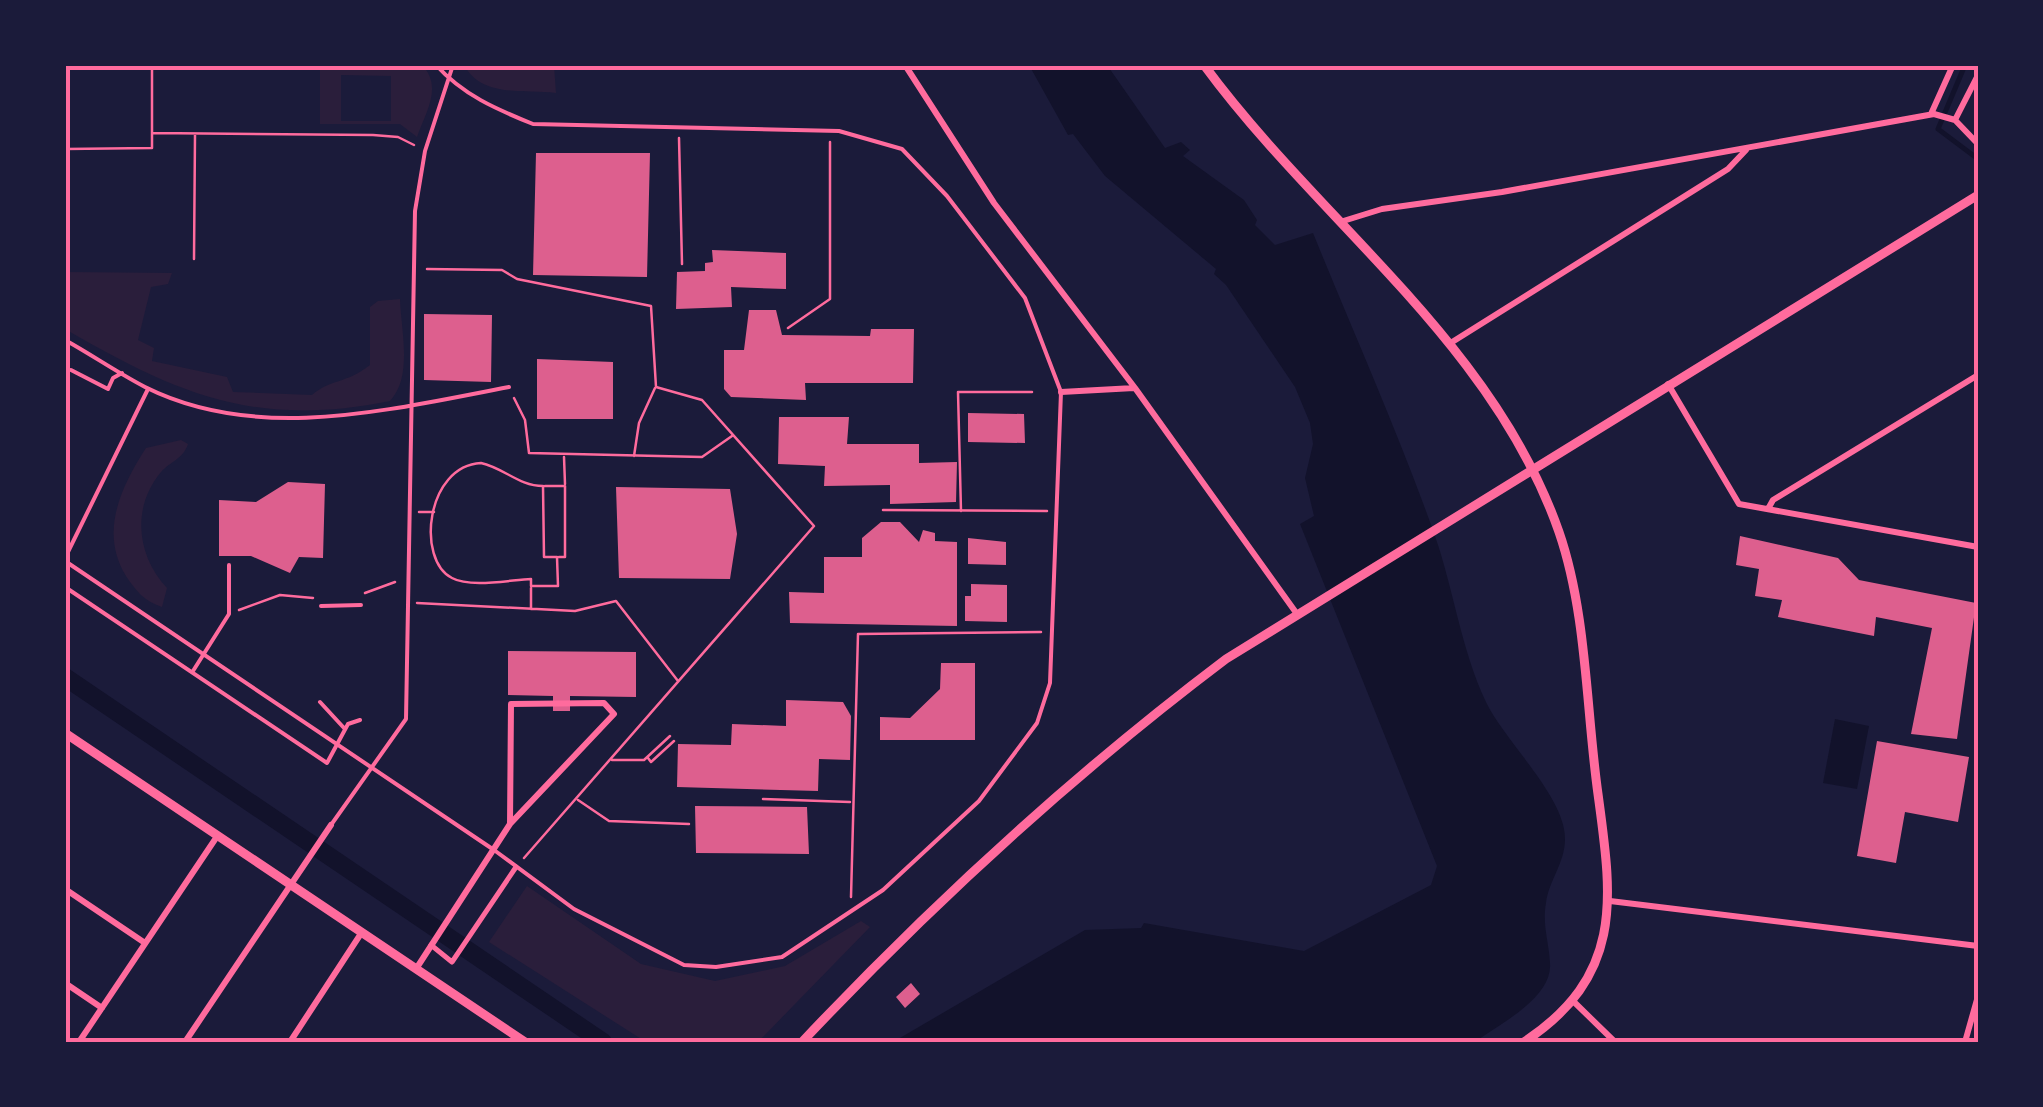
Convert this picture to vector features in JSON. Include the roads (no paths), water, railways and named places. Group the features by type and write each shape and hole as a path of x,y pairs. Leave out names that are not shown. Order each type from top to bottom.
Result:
{"street":[{"path":"905,65 994,204 1135,388 1297,614"},
{"path":"1204,65 1491,394 1534,466 1560,536 1577,619 1610,901 1597,957 1572,1000 1524,1042"},
{"path":"1932,114 1953,65"},
{"path":"1951,120 1978,75"},
{"path":"1340,222 1382,208 1932,114 1951,120 1978,144"},
{"path":"1449,344 1728,169 1747,148"},
{"path":"802,1042 904,940 1123,737 1226,659 1978,195"},
{"path":"1768,509 1773,500 1978,375"},
{"path":"1668,384 1739,504 1978,548"},
{"path":"1061,392 1135,388"},
{"path":"416,969 510,824 614,714 604,703 511,704 510,824"},
{"path":"65,732 524,1042"},
{"path":"185,1042 332,825"},
{"path":"79,1042 218,835"},
{"path":"432,944 452,962 516,867"},
{"path":"65,889 145,943"},
{"path":"1610,901 1978,946"},
{"path":"291,1042 362,932"},
{"path":"65,983 102,1008"},
{"path":"1965,1042 1978,996"},
{"path":"1572,1000 1615,1042"}],"lane":[{"path":"148,388 65,560 370,770 494,850 574,909 684,965 716,967 782,957 883,890 979,801 1037,722 1050,683 1061,392 1024,298 947,196 902,148 830,131 533,124 488,106 450,81 436,65"},
{"path":"332,825 406,719 405,603 415,211 426,151 454,65"},
{"path":"65,340 148,388 233,413 304,420 509,388"},
{"path":"71,370 108,388 113,378 122,373"},
{"path":"65,574 72,565"},
{"path":"192,672 229,614 229,566"},
{"path":"65,587 327,764 345,729 360,720"},
{"path":"322,606 361,605"},
{"path":"320,702 345,729"}],"waterway":[{"path":"1965,65 1938,129 1978,159"},
{"path":"65,677 603,1042"},
{"path":"1978,898 1978,953"},
{"path":"1976,1042 1978,1037"}]}
